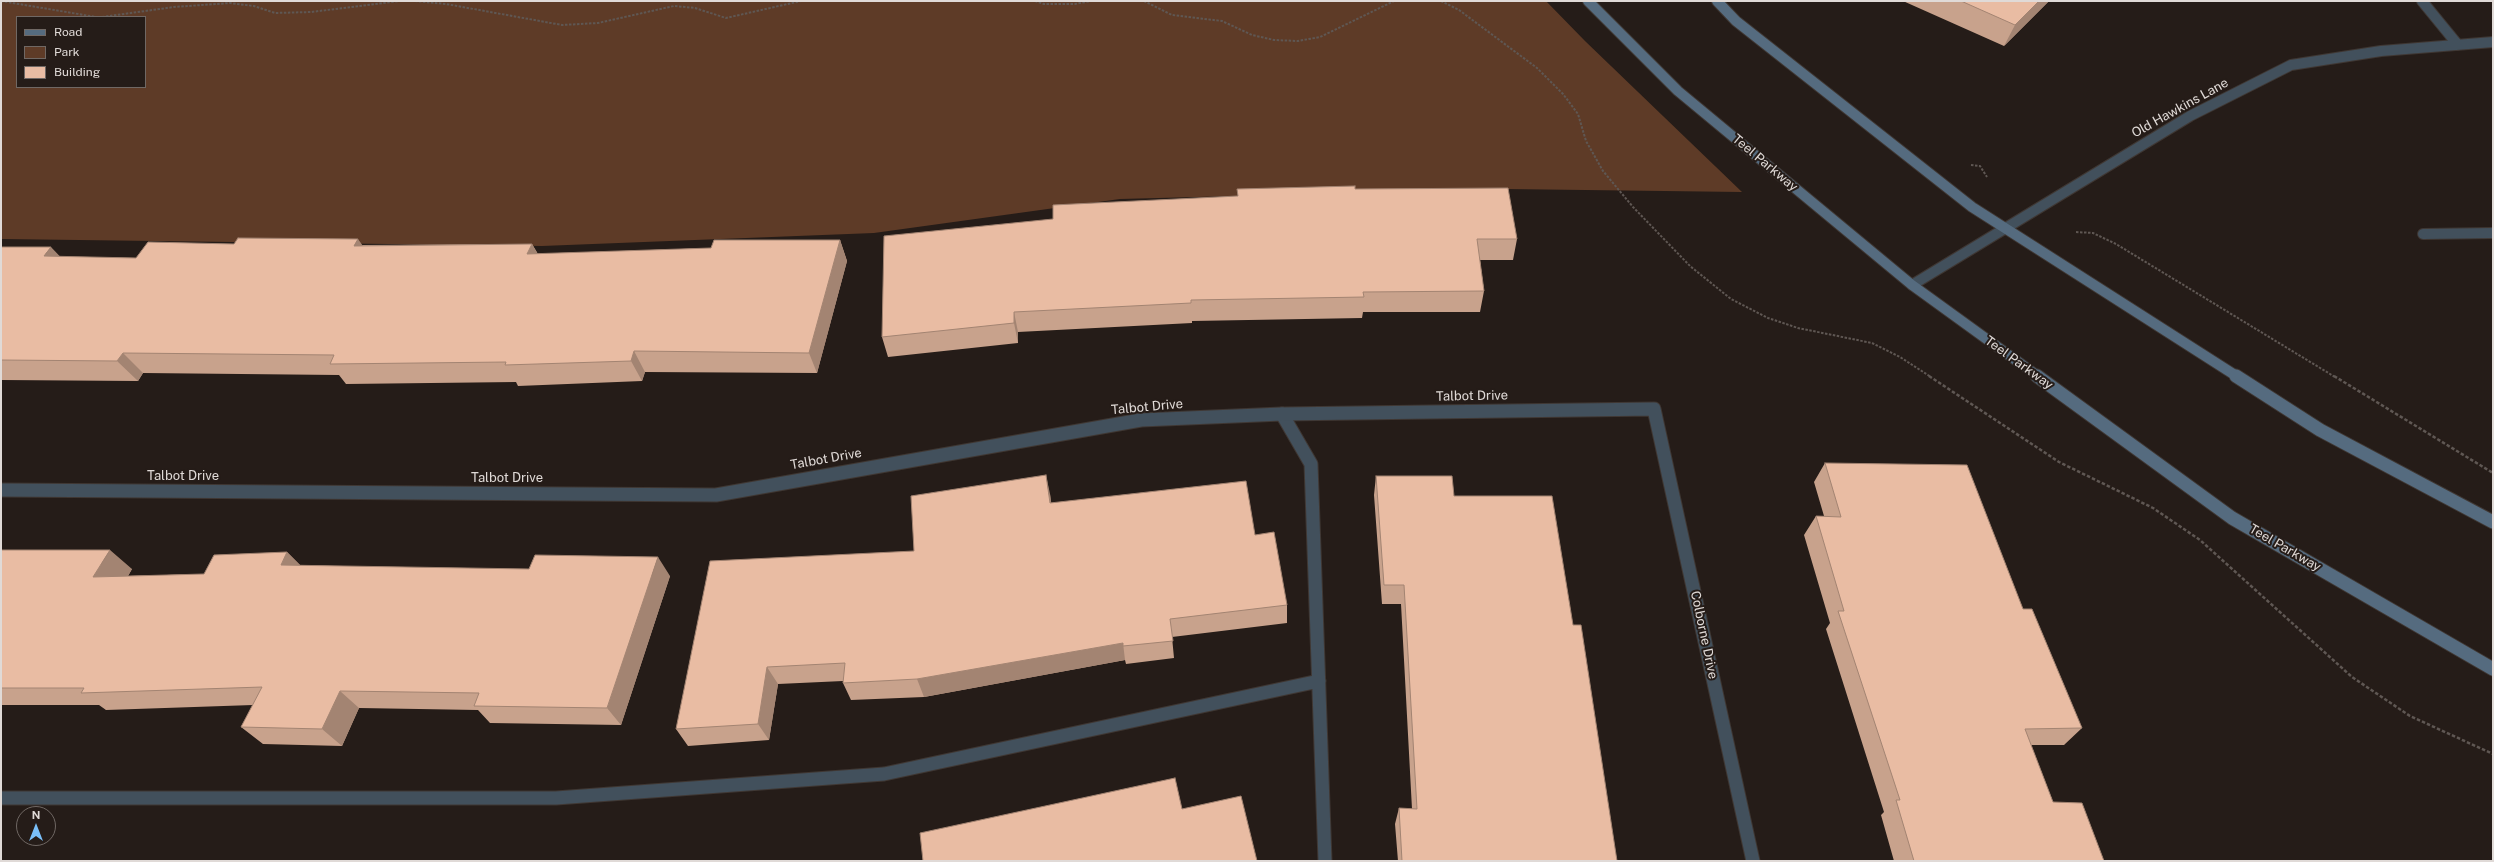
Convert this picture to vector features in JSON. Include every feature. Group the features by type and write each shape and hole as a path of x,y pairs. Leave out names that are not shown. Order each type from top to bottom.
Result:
{"main road":[{"name":"Teel Parkway","path":"1588,1 1678,91 1912,285 2232,518 2493,669"},
{"path":"1717,1 1736,21 1972,207 2320,430 2493,522"}],"street":[{"path":"2422,1 2458,45"},
{"name":"Old Hawkins Lane","path":"1912,285 2007,229 2190,116 2291,65 2381,51 2493,42"},
{"path":"2423,234 2493,233"},
{"name":"Talbot Drive","path":"1,490 716,495 1141,420 1282,414 1654,409"},
{"name":"Colborne Drive","path":"1654,409 1754,861"},
{"path":"1282,414 1311,464 1325,861"},
{"path":"1,798 556,798 884,774 1319,681"}],"path":[{"path":"1,1 90,16"},
{"path":"109,16 174,7 230,3 254,6 275,13 311,12 400,1"},
{"path":"415,1 446,4 562,25 598,23 674,6 695,8 726,18 801,1"},
{"path":"961,1 989,1"},
{"path":"1035,1 1044,4 1075,4 1091,1"},
{"path":"1144,1 1172,15 1193,20 1222,21 1252,35 1274,40 1298,41 1320,37 1394,1"},
{"path":"1440,1 1459,10 1537,68 1563,94 1578,114 1586,141 1604,171 1633,207 1690,266 1731,299 1768,318 1798,328 1872,343 1900,357 2059,462 2154,508 2200,540 2352,677 2410,716 2493,754"},
{"path":"2076,232 2094,233 2116,244 2493,473"}],"green space":[{"path":"1,1 1546,1 1585,41 1742,192 1506,189 1120,199 874,233 542,246 1,239"}],"building":[{"path":"1961,1 2039,1 2015,25"},
{"path":"1355,186 1355,189 1508,188 1517,239 1477,239 1484,291 1363,292 1364,297 1191,300 1191,303 1014,312 1014,323 882,337 884,236 1053,219 1053,205 1238,196 1237,189"},
{"path":"238,238 358,239 354,246 532,244 527,254 711,248 714,240 840,240 809,353 634,351 631,361 505,365 506,362 330,364 334,355 123,353 117,361 1,360 1,247 51,247 44,256 136,258 148,242 234,244"},
{"path":"1825,463 1967,465 2023,609 2032,609 2082,728 2025,729 2053,802 2082,803 2104,861 1914,861 1896,800 1900,800 1838,611 1844,611 1816,516 1841,517"},
{"path":"1046,475 1050,503 1246,481 1255,535 1274,532 1287,605 1170,619 1173,641 1123,646 1123,643 917,679 843,683 845,663 767,667 758,724 676,729 710,561 914,551 911,496"},
{"path":"1376,476 1452,476 1454,496 1552,496 1573,625 1581,625 1617,861 1402,861 1399,808 1417,809 1404,585 1384,585"},
{"path":"1,550 110,550 93,577 204,574 214,555 287,552 281,565 529,569 535,555 658,557 607,708 474,706 479,693 340,691 322,729 241,727 262,687 81,693 84,688 1,688"},
{"path":"1175,778 1182,809 1241,796 1257,861 923,861 920,833"}]}
